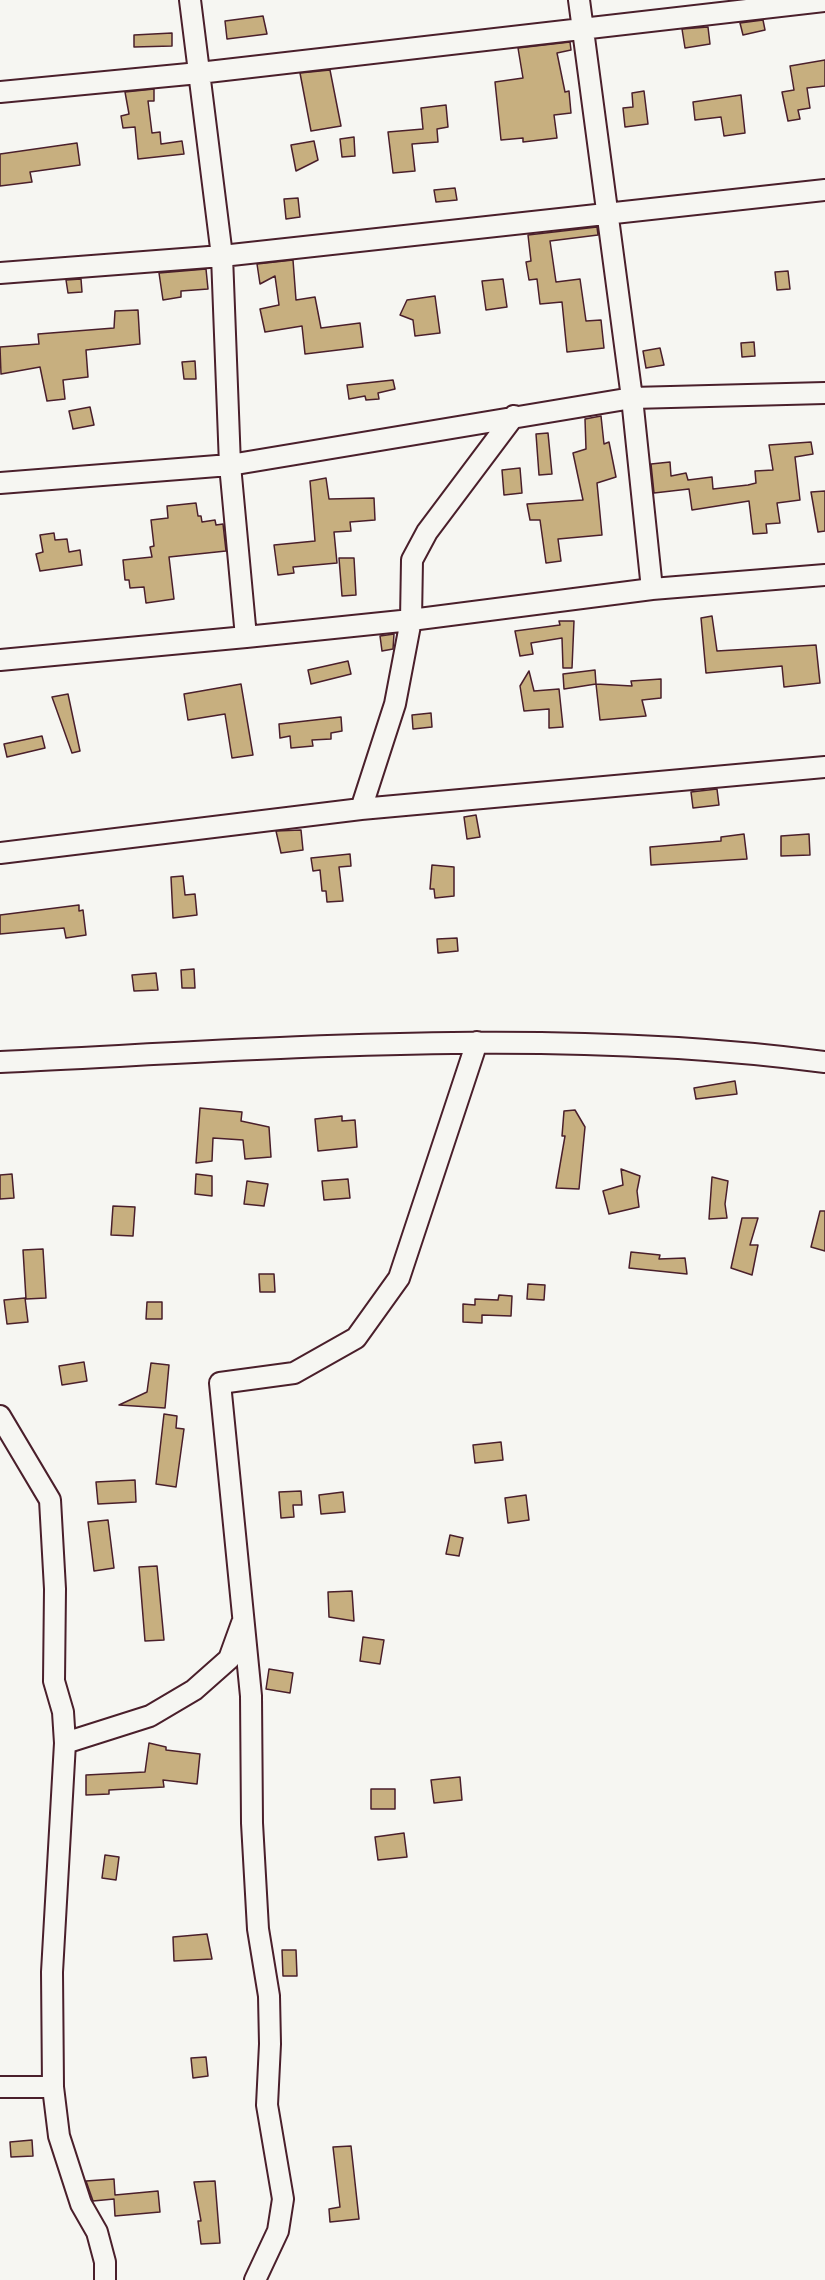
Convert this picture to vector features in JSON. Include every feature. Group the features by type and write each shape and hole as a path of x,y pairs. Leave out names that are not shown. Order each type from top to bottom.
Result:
{"street":[{"path":"190,0 222,256 230,465 246,637"},
{"path":"579,0 632,398 652,589"},
{"path":"0,92 199,73 825,1"},
{"path":"0,273 222,256 825,190"},
{"path":"0,483 230,465 632,398 825,393"},
{"path":"361,810 396,704 411,620 412,560 427,532 514,416"},
{"path":"0,660 411,620 652,589 825,574"},
{"path":"0,853 361,810 825,767"},
{"path":"255,2280 278,2231 283,2199 267,2105 270,2044 269,1996 258,1929 252,1823 252,1719 220,1383 294,1373 356,1338 399,1278 477,1042"},
{"path":"0,1062 335,1046 566,1042 756,1053 825,1062"},
{"path":"0,1416 50,1500 55,1589 54,1681 63,1712 65,1743 52,1972 53,2087 62,2146 81,2204 97,2232 105,2262 105,2280"},
{"path":"65,1743 150,1716 194,1690 229,1659 244,1618 237,1554"},
{"path":"0,2087 53,2087"}],"building":[{"path":"263,16 267,34 227,39 225,21"},
{"path":"763,20 765,30 743,35 740,23"},
{"path":"708,27 710,44 685,48 682,29"},
{"path":"172,33 172,46 134,47 134,35"},
{"path":"570,42 571,50 557,53 565,92 569,91 571,113 554,115 557,138 523,142 523,138 501,140 495,82 523,78 518,48"},
{"path":"825,60 825,86 807,88 810,108 798,110 800,119 788,121 782,92 794,90 790,66"},
{"path":"330,70 341,126 311,131 300,73"},
{"path":"154,89 154,101 148,101 152,133 160,132 161,144 182,141 184,154 138,159 135,127 123,128 121,116 129,114 125,92"},
{"path":"644,91 648,124 625,127 623,108 633,107 632,93"},
{"path":"741,95 745,133 724,136 721,117 695,120 693,102"},
{"path":"446,105 448,127 437,129 438,142 412,144 415,171 393,173 388,132 423,129 421,108"},
{"path":"354,137 355,156 342,157 340,139"},
{"path":"314,141 318,160 296,171 291,145"},
{"path":"77,143 80,165 30,172 32,182 0,186 0,154"},
{"path":"455,188 457,200 436,202 434,190"},
{"path":"298,198 300,217 286,219 284,199"},
{"path":"597,227 598,235 550,241 556,282 580,279 586,321 601,320 604,348 567,352 562,302 540,304 537,279 529,280 526,262 531,261 528,235"},
{"path":"293,260 296,300 315,297 321,328 360,323 363,347 305,354 302,326 265,332 260,309 279,305 275,276 260,284 257,264"},
{"path":"206,269 208,289 181,291 181,297 163,300 159,273"},
{"path":"788,271 790,289 777,290 775,272"},
{"path":"81,279 82,292 68,293 66,280"},
{"path":"503,279 507,307 486,310 482,281"},
{"path":"435,296 440,333 415,336 413,320 400,315 407,300"},
{"path":"138,310 140,344 86,350 88,377 63,380 65,399 47,401 40,367 1,374 0,347 39,344 38,334 114,328 115,311"},
{"path":"754,342 755,356 742,357 741,343"},
{"path":"660,348 664,365 646,368 643,351"},
{"path":"195,361 196,379 184,379 182,362"},
{"path":"393,380 395,389 378,393 379,399 366,400 365,396 349,399 347,385"},
{"path":"90,407 94,425 73,429 69,411"},
{"path":"601,416 604,444 609,442 616,477 597,483 602,535 558,539 561,561 546,563 540,520 530,520 527,504 583,500 573,453 586,449 585,419"},
{"path":"548,433 552,474 539,475 536,434"},
{"path":"811,442 813,454 795,457 800,500 777,503 780,523 766,524 767,533 753,534 749,501 692,510 689,489 654,493 651,464 670,462 671,476 686,473 688,480 712,477 713,489 748,485 756,483 755,471 773,470 769,445"},
{"path":"520,468 522,493 504,495 502,470"},
{"path":"326,478 329,499 374,498 375,520 350,522 351,531 334,532 337,563 293,567 294,573 278,575 274,545 315,541 310,481"},
{"path":"825,491 825,531 818,532 811,492"},
{"path":"196,503 198,516 201,516 202,522 215,520 216,525 223,524 226,551 169,557 174,599 146,603 144,587 130,588 129,580 125,580 123,560 152,557 150,547 154,546 151,520 168,518 167,506"},
{"path":"54,533 55,540 67,539 69,552 80,550 82,565 40,571 36,554 43,552 40,535"},
{"path":"339,558 354,558 356,595 342,596"},
{"path":"712,616 717,651 816,645 820,683 784,687 782,666 706,673 701,618"},
{"path":"559,621 574,621 572,668 563,668 562,638 531,643 533,654 520,656 515,631 560,625"},
{"path":"394,634 393,649 382,651 380,636"},
{"path":"348,661 351,674 311,684 308,670"},
{"path":"595,670 596,684 564,689 563,674"},
{"path":"529,671 534,691 559,689 563,727 549,728 549,709 524,711 520,686"},
{"path":"661,679 661,698 642,700 646,716 600,720 596,684 632,686 631,681"},
{"path":"241,684 253,755 232,758 225,714 188,720 184,694"},
{"path":"68,694 80,751 72,753 52,697"},
{"path":"431,713 432,727 413,729 412,715"},
{"path":"341,717 342,731 331,733 331,739 312,740 313,746 291,748 290,736 280,738 279,724"},
{"path":"42,736 45,748 7,757 4,744"},
{"path":"717,789 719,805 693,808 691,792"},
{"path":"476,815 480,837 467,839 464,817"},
{"path":"301,830 303,850 281,853 276,831"},
{"path":"744,834 747,859 651,865 650,847 721,841 721,837"},
{"path":"809,834 810,855 781,856 781,836"},
{"path":"350,854 351,866 339,867 343,901 327,902 326,891 322,891 320,870 313,871 311,858"},
{"path":"432,865 454,867 454,896 435,898 434,889 430,889"},
{"path":"183,876 185,895 195,894 197,915 173,918 171,877"},
{"path":"79,905 79,911 83,910 86,935 66,938 64,928 0,934 0,915"},
{"path":"457,938 458,951 438,953 437,939"},
{"path":"194,969 195,988 182,988 181,970"},
{"path":"156,973 158,990 134,991 132,975"},
{"path":"735,1081 737,1094 696,1099 694,1088"},
{"path":"200,1108 242,1112 241,1121 269,1127 271,1157 245,1159 243,1140 213,1138 212,1161 196,1163"},
{"path":"575,1110 585,1127 579,1189 556,1188 565,1136 562,1136 564,1111"},
{"path":"342,1116 342,1121 355,1120 357,1147 318,1151 315,1119"},
{"path":"621,1169 640,1176 637,1191 639,1207 609,1214 603,1191 623,1185"},
{"path":"12,1174 14,1198 0,1199 0,1175"},
{"path":"196,1174 212,1176 212,1196 195,1194"},
{"path":"712,1177 728,1181 725,1204 727,1218 709,1219"},
{"path":"348,1179 350,1198 324,1200 322,1181"},
{"path":"247,1181 268,1184 264,1206 244,1204"},
{"path":"113,1206 135,1207 133,1236 111,1235"},
{"path":"820,1211 825,1211 825,1251 811,1247"},
{"path":"742,1218 758,1218 750,1245 758,1245 752,1275 731,1268"},
{"path":"43,1249 46,1298 26,1299 23,1250"},
{"path":"631,1252 660,1255 659,1259 685,1258 687,1274 629,1268"},
{"path":"259,1274 274,1274 275,1292 260,1292"},
{"path":"528,1284 545,1285 544,1300 527,1299"},
{"path":"499,1295 512,1296 511,1316 482,1315 482,1323 463,1322 463,1304 475,1305 475,1299 498,1300"},
{"path":"25,1298 28,1322 7,1324 4,1300"},
{"path":"147,1302 162,1302 162,1319 146,1319"},
{"path":"84,1362 87,1381 62,1385 59,1366"},
{"path":"151,1363 169,1365 165,1408 119,1405 147,1392"},
{"path":"164,1414 177,1416 176,1428 184,1429 176,1487 156,1484"},
{"path":"501,1442 503,1460 475,1463 473,1445"},
{"path":"135,1480 136,1502 98,1504 96,1482"},
{"path":"301,1491 302,1505 293,1505 294,1517 281,1518 279,1492"},
{"path":"343,1492 345,1512 321,1514 319,1495"},
{"path":"526,1495 529,1520 508,1523 505,1498"},
{"path":"108,1520 114,1568 94,1571 88,1522"},
{"path":"450,1535 463,1538 459,1556 446,1554"},
{"path":"157,1566 164,1640 145,1641 139,1567"},
{"path":"352,1591 354,1621 329,1617 328,1592"},
{"path":"363,1637 384,1640 380,1664 360,1661"},
{"path":"269,1669 293,1673 290,1693 266,1689"},
{"path":"149,1743 166,1747 166,1750 200,1754 197,1784 163,1780 164,1787 109,1790 109,1794 86,1795 86,1775 145,1772"},
{"path":"460,1777 462,1800 434,1803 431,1780"},
{"path":"371,1789 395,1789 395,1809 371,1809"},
{"path":"404,1833 407,1857 378,1860 375,1837"},
{"path":"105,1855 119,1857 116,1880 102,1878"},
{"path":"207,1934 212,1959 174,1961 173,1937"},
{"path":"282,1950 296,1950 297,1976 283,1976"},
{"path":"206,2057 208,2076 193,2078 191,2058"},
{"path":"32,2140 33,2156 11,2157 10,2142"},
{"path":"351,2146 359,2219 330,2222 329,2209 340,2207 333,2147"},
{"path":"114,2179 115,2195 158,2191 160,2212 115,2216 114,2199 93,2201 86,2181"},
{"path":"215,2181 220,2243 201,2244 198,2221 201,2221 194,2182"}]}
